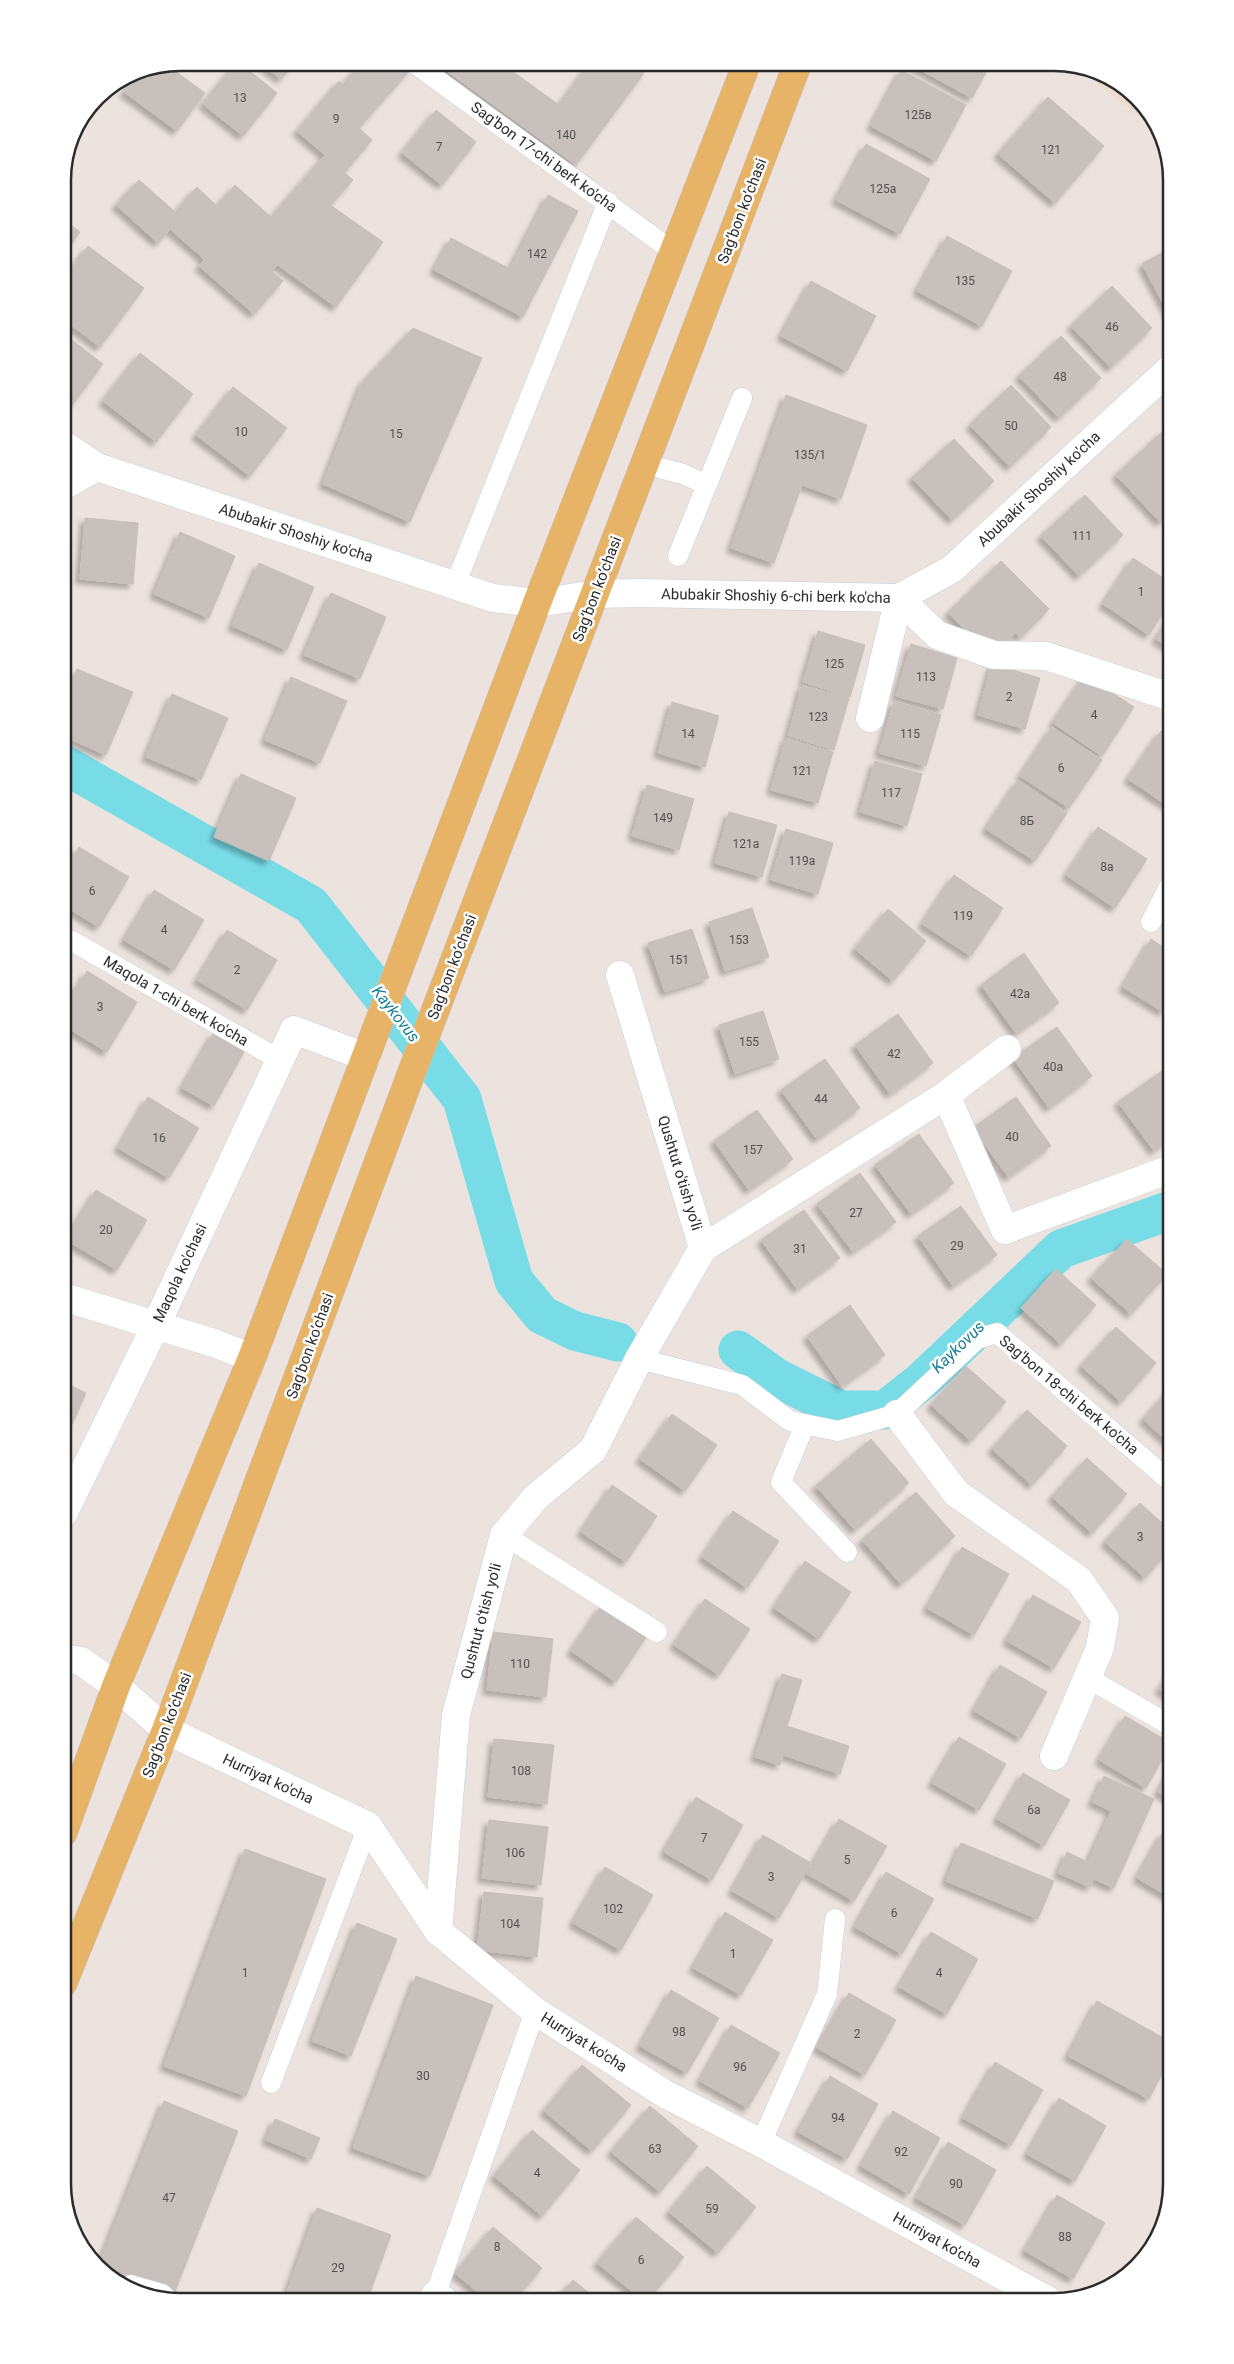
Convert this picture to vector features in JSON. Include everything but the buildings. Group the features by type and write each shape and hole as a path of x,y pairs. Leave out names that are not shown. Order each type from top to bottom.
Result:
{"main road":[{"path":"71,1808 116,1686 252,1358 537,603 744,71"},
{"name":"Sag’bon ko’chasi","path":"71,1961 166,1730 414,1066 795,71"}],"street":[{"name":"Abubakir Shoshiy ko'cha","path":"899,598 952,568 1163,376"},
{"name":"Abubakir Shoshiy ko'cha","path":"71,449 97,467 455,586 493,598 537,603"},
{"path":"71,482 97,467"},
{"name":"Abubakir Shoshiy 6-chi berk ko'cha","path":"537,603 596,594 639,593 899,598 938,635 994,655 1046,656 1163,694"},
{"path":"870,718 899,598"},
{"name":"Qushtut o'tish yo'li","path":"438,1931 456,1715 504,1535 536,1498 593,1450 639,1360 702,1248 620,975"},
{"name":"Maqola ko'chasi","path":"71,1498 156,1325 294,1030 366,1057"},
{"path":"702,1248 946,1095 1007,1048"},
{"path":"946,1095 1005,1230 1163,1172"},
{"path":"71,1299 214,1343 252,1358"},
{"path":"897,1414 956,1492 1079,1580 1105,1618 1100,1648 1054,1756"},
{"path":"71,1660 80,1661 116,1686 166,1730"},
{"name":"Hurriyat ko'cha","path":"166,1730 368,1826 438,1931 535,2011 665,2094 761,2143 1033,2293"}],"lane":[{"name":"Sag'bon 17-chi berk ko'cha","path":"425,71 608,202 674,252"},
{"path":"455,586 608,202"},
{"path":"678,556 742,398"},
{"path":"645,464 683,474 707,485"},
{"path":"1151,922 1163,900"},
{"name":"Maqola 1-chi berk ko'cha","path":"72,941 280,1060"},
{"name":"Sag'bon 18-chi berk ko'cha","path":"897,1414 977,1339 997,1333 1163,1474"},
{"path":"639,1360 742,1385 790,1421 838,1431 897,1414"},
{"path":"805,1424 781,1482 847,1552"},
{"path":"504,1535 657,1632"},
{"path":"1088,1678 1163,1721"},
{"path":"271,2083 368,1826"},
{"path":"761,2143 826,1994 835,1919"},
{"path":"440,2293 535,2011"}],"shaded area":[{"path":"1088,77 1108,86 1131,103 1148,126 1142,119"}],"waterway":[{"name":"Kaykovus","path":"71,769 311,905 462,1099 514,1281 542,1315 575,1331 618,1342"},
{"name":"Kaykovus","path":"738,1350 777,1378 841,1410 885,1410 922,1381 1061,1249 1163,1213"}]}
